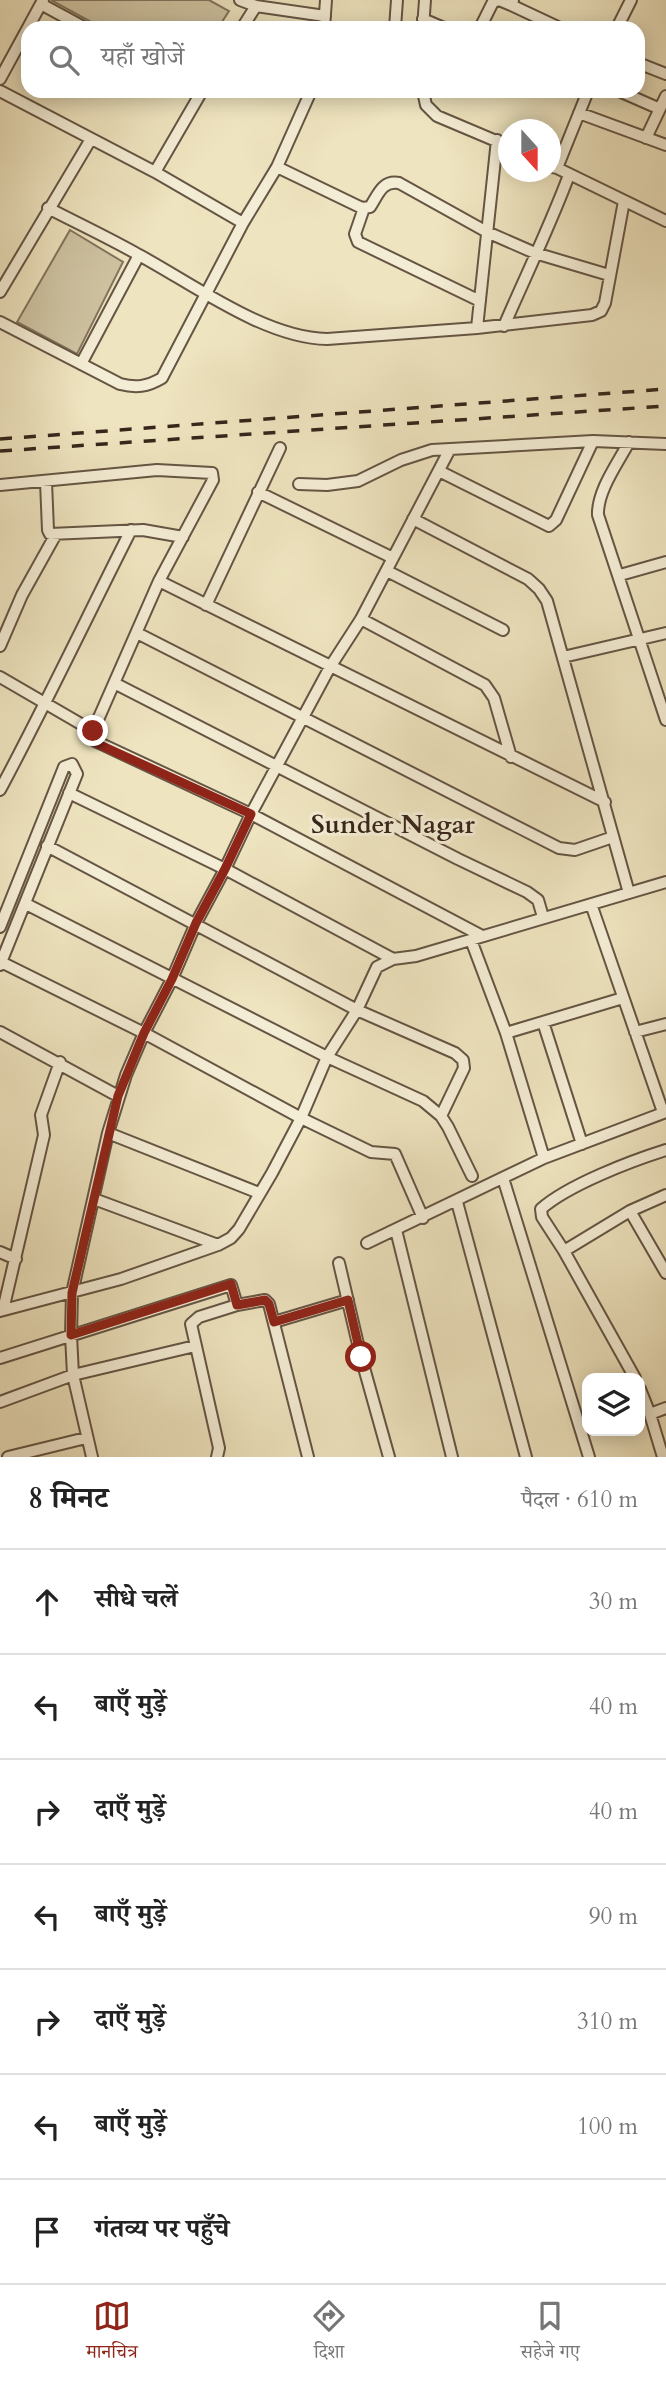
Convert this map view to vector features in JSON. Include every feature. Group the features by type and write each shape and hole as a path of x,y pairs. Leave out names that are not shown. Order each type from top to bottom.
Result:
{"street":[{"path":"240,0 256,6 325,16"},
{"path":"325,21 326,0"},
{"path":"396,21 397,0"},
{"path":"423,21 425,0"},
{"path":"484,21 493,2 499,0 512,2 546,21"},
{"path":"620,21 631,0"},
{"path":"32,21 42,2 73,21"},
{"path":"246,21 256,6"},
{"path":"0,79 21,40"},
{"path":"645,66 666,74"},
{"path":"0,91 155,172 243,223"},
{"path":"646,138 666,96"},
{"path":"155,172 197,98"},
{"path":"0,322 120,384 134,387 162,378 243,223 277,167 308,98"},
{"path":"424,98 426,105 437,116 497,140 477,328"},
{"path":"561,152 585,98"},
{"path":"635,98 660,109"},
{"path":"579,113 666,145"},
{"path":"0,292 90,139"},
{"path":"277,167 364,208 370,207 384,184 390,181 398,183 487,232 535,253 610,275"},
{"path":"561,171 666,221"},
{"path":"504,326 535,253 552,222 569,175"},
{"path":"48,208 139,255 207,295 282,331 308,338 504,326 601,312 624,201"},
{"path":"364,208 355,240 480,301"},
{"path":"81,364 139,255"},
{"path":"439,471 549,526 556,520 593,442"},
{"path":"299,484 327,485 358,481 420,453 450,449 593,442 666,444"},
{"path":"629,442 598,506 598,515 666,720"},
{"path":"206,605 280,448"},
{"path":"92,1457 73,1375 72,1293 118,1096 144,1033 251,814 330,667 361,620 450,449"},
{"path":"0,485 157,470 212,473 214,480 159,581 116,684 93,731"},
{"path":"46,482 48,532 55,534 131,530 183,537"},
{"path":"258,492 393,558"},
{"path":"413,519 534,583 547,601 629,893"},
{"path":"0,790 131,530"},
{"path":"0,646 22,595 55,534"},
{"path":"620,575 666,562"},
{"path":"387,571 503,630"},
{"path":"159,581 605,802"},
{"path":"361,620 485,685 494,698 511,757"},
{"path":"137,633 559,848 575,850 613,838"},
{"path":"563,657 666,633"},
{"path":"0,677 93,731 98,744 251,814 477,938 544,1158"},
{"path":"116,684 527,892 538,900 543,917"},
{"path":"0,928 64,767 68,764 75,767 77,774 1,964 144,1033 301,1118 371,1152 396,1154 423,1218"},
{"path":"69,793 225,869 393,959"},
{"path":"47,846 357,1010 455,1054 463,1060 464,1068 441,1116"},
{"path":"60,1062 41,1115 44,1135 2,1310 72,1293 218,1245 231,1238 239,1229 301,1118 327,1057 357,1010 377,967 393,959 416,956 666,883"},
{"path":"26,904 327,1057 423,1101 441,1116 472,1176"},
{"path":"368,1243 544,1158 665,1112 591,904"},
{"path":"506,1033 624,998"},
{"path":"543,1022 582,1144"},
{"path":"635,1032 666,1024"},
{"path":"0,1032 60,1062 118,1096"},
{"path":"108,1133 259,1193"},
{"path":"632,1373 542,1217 541,1209 590,1180 633,1160 666,1150"},
{"path":"503,1178 589,1457"},
{"path":"564,1251 630,1211 666,1195"},
{"path":"94,1199 218,1245"},
{"path":"457,1202 526,1457"},
{"path":"630,1211 666,1273"},
{"path":"396,1230 452,1457"},
{"path":"0,1252 16,1259"},
{"path":"339,1263 389,1457"},
{"path":"0,1358 231,1284 237,1305"},
{"path":"217,1457 219,1448 195,1346 192,1321 237,1305 265,1300 269,1304 274,1322 308,1457"},
{"path":"274,1322 348,1300"},
{"path":"0,1402 73,1375 195,1346"},
{"path":"645,1402 663,1457"},
{"path":"650,1414 666,1408"},
{"path":"8,1457 86,1438"}],"shaded area":[{"path":"51,0 209,0 229,11 223,21 89,21"},
{"path":"70,230 123,262 77,354 17,322"}],"railway":[{"path":"0,439 666,389"},
{"path":"0,451 666,406"}],"district":[{"name":"Sunder Nagar","path":"393,824"}],"route":[{"path":"93,731 98,744 251,814 144,1033 118,1096 72,1293 71,1335 231,1284 237,1305 265,1300 269,1304 274,1322 348,1300 361,1357"}]}
